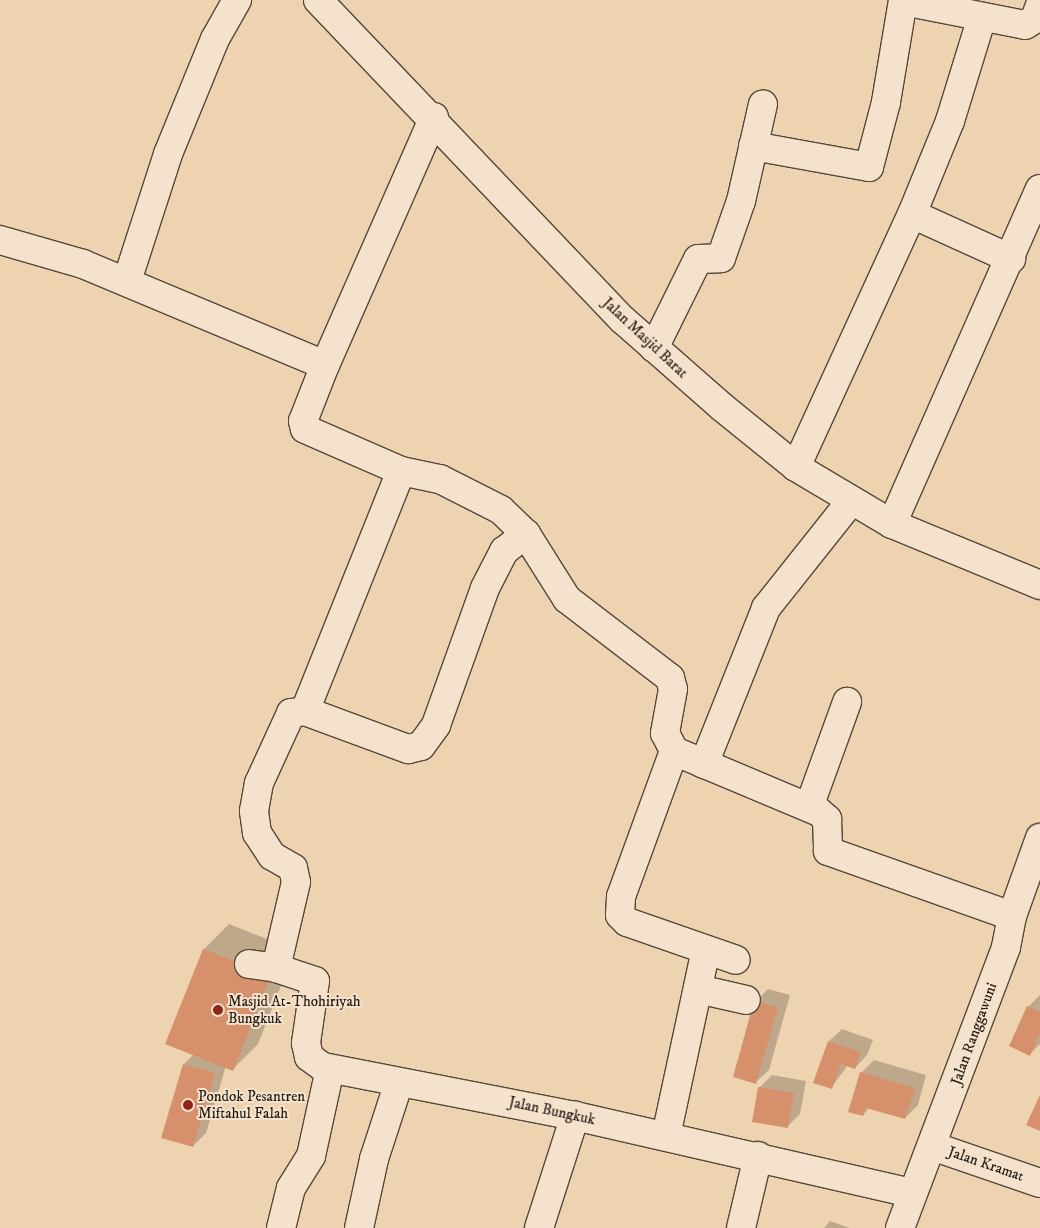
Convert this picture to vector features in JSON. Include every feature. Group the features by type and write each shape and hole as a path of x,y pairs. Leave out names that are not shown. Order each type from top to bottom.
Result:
{"street":[{"path":"127,282 168,154 216,38 237,0"},
{"name":"Jalan Masjid Barat","path":"318,0 434,117 654,348 796,467 892,524 1040,585"},
{"path":"753,146 868,167 886,102 903,1 1029,25 1040,6"},
{"path":"796,467 912,214 950,121 982,17"},
{"path":"654,348 698,259 721,258 763,104"},
{"path":"434,117 325,365 303,421 304,429 401,471 440,479 501,510 526,534 567,599 670,678 673,689 665,733 666,743 674,751 809,807 827,818 828,851 1012,916"},
{"path":"892,524 1011,259 1040,189"},
{"path":"912,214 1011,259"},
{"path":"0,240 127,282 325,365"},
{"path":"305,711 401,471"},
{"path":"704,764 766,608 851,501"},
{"path":"249,964 276,968 296,872 262,845 254,811 259,783 291,713 305,711 408,749 421,746 440,717 485,588 504,551 526,534"},
{"path":"809,807 847,702"},
{"path":"674,751 621,897 620,914 627,922 736,960"},
{"name":"Jalan Ranggawuni","path":"900,1228 1006,947 1012,916 1040,838"},
{"path":"666,1136 706,950"},
{"name":"Jalan Bungkuk","path":"276,968 315,981 306,1043 315,1062 330,1069 398,1085 575,1116 758,1156 912,1193"},
{"path":"698,989 746,1000"},
{"path":"281,1228 291,1188 311,1156 330,1069"},
{"path":"359,1228 374,1158 398,1085"},
{"path":"539,1228 575,1116"},
{"name":"Jalan Kramat","path":"932,1146 1040,1183"},
{"path":"741,1228 758,1156"}],"building":[{"name":"Masjid At-Thohiriyah Bungkuk","path":"203,949 271,975 233,1071 165,1044"},
{"path":"754,1001 778,1008 756,1084 733,1077"},
{"path":"1027,1006 1040,1012 1040,1033 1030,1056 1009,1046"},
{"path":"828,1041 861,1052 855,1069 841,1064 832,1089 813,1083"},
{"name":"Pondok Pesantren Miftahul Falah","path":"183,1064 215,1073 193,1147 161,1138"},
{"path":"860,1072 915,1088 905,1119 866,1108 863,1116 848,1112"},
{"path":"758,1087 794,1093 788,1128 752,1122"},
{"path":"1040,1095 1040,1131 1026,1125"}],"place":[{"name":"Masjid At-Thohiriyah Bungkuk","path":"218,1010"},
{"name":"Pondok Pesantren Miftahul Falah","path":"188,1105"}]}
